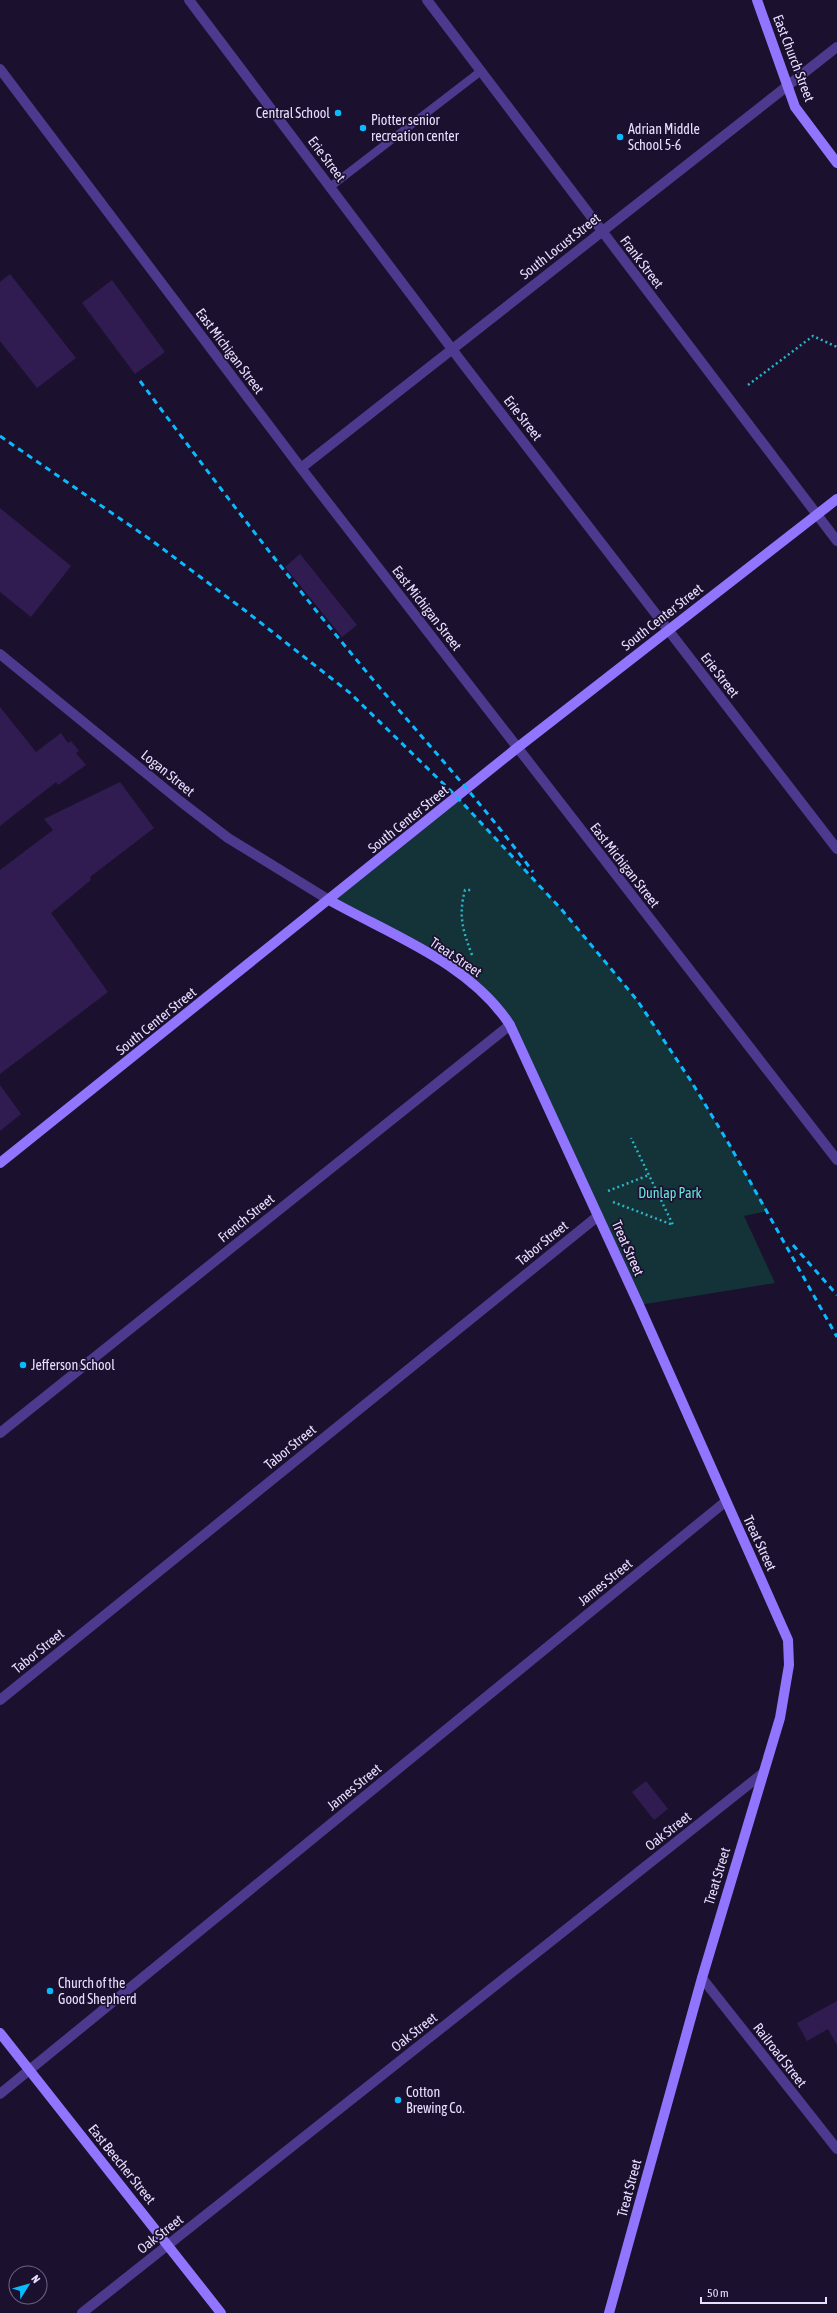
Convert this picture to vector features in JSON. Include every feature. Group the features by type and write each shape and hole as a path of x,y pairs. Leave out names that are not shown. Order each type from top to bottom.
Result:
{"street":[{"name":"Erie Street","path":"189,0 452,349 837,850"},
{"name":"Frank Street","path":"427,0 837,540"},
{"name":"East Church Street","path":"757,0 795,107 837,163"},
{"name":"South Locust Street","path":"301,468 837,47"},
{"name":"East Michigan Street","path":"0,69 301,468 517,748 835,1155"},
{"name":"South Center Street","path":"0,1163 330,900 517,748 837,499"},
{"name":"Logan Street","path":"0,654 180,801 228,838 330,900"},
{"name":"Treat Street","path":"330,900 445,964 482,991 499,1009 510,1025 598,1216 788,1640 789,1665 786,1692 702,1978 609,2313"},
{"name":"French Street","path":"0,1433 510,1025"},
{"name":"Tabor Street","path":"0,1700 598,1216"},
{"name":"James Street","path":"0,2094 725,1502"},
{"name":"Oak Street","path":"82,2313 762,1774"},
{"name":"Railroad Street","path":"702,1978 837,2149"},
{"name":"East Beecher Street","path":"0,2032 221,2313"}],"lane":[{"path":"330,186 481,71"}],"path":[{"path":"748,385 813,336 836,347"},
{"path":"472,955 463,931 460,907 465,890 473,890"},
{"path":"613,1202 673,1225 631,1138"},
{"path":"608,1191 649,1175"}],"green space":[{"name":"Dunlap Park","path":"457,797 562,910 637,1000 691,1081 768,1211 744,1216 775,1283 639,1305 510,1025 445,964 330,900"}],"building":[{"path":"10,274 76,358 37,388 0,341 0,282"},
{"path":"112,280 165,352 135,374 82,303"},
{"path":"0,508 71,566 31,617 0,592"},
{"path":"300,554 357,625 342,637 285,567"},
{"path":"0,707 36,752 61,733 68,743 71,741 79,751 76,753 86,765 58,785 56,782 0,826"},
{"path":"120,782 154,828 90,877 91,880 51,913 108,992 0,1074 0,870 53,830 44,819"},
{"path":"0,1085 21,1114 0,1131"},
{"path":"646,1781 668,1809 654,1820 632,1792"},
{"path":"837,2001 837,2045 828,2029 807,2041 797,2023"}],"railway":[{"path":"140,381 272,556 377,685 490,817 533,872"},
{"path":"0,436 151,540 247,612 350,693 457,797 562,910 637,1000 691,1081 729,1144 837,1337"},
{"path":"793,1245 837,1295"}],"place":[{"name":"Central School","path":"338,113"},
{"name":"Piotter senior recreation center","path":"363,128"},
{"name":"Adrian Middle School 5-6","path":"620,137"},
{"name":"Jefferson School","path":"23,1365"},
{"name":"Church of the Good Shepherd","path":"50,1991"},
{"name":"Cotton Brewing Co.","path":"398,2100"}]}
